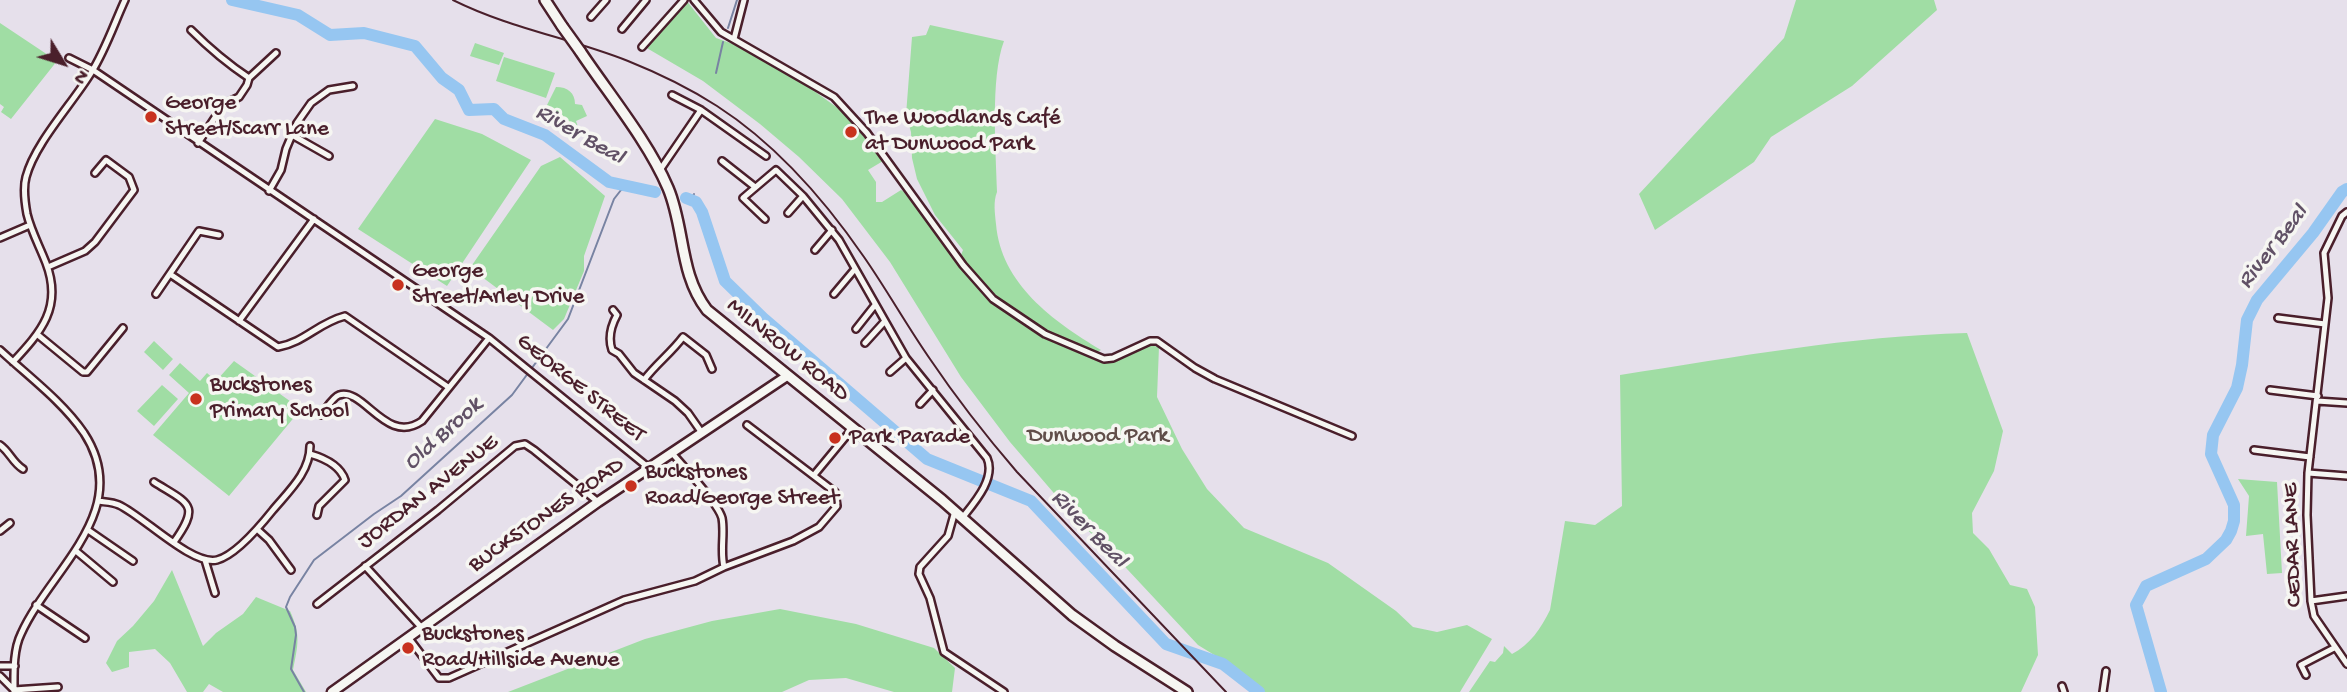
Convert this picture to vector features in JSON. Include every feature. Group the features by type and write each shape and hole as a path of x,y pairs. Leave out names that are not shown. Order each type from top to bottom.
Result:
{"main road":[{"name":"MILNROW ROAD","path":"545,0 660,170 676,209 686,271 699,300 707,310 959,514 1072,615 1187,692"},
{"name":"BUCKSTONES ROAD","path":"332,692 598,502 787,376"}],"street":[{"path":"13,362 38,335 52,300 48,267 30,225 25,204 25,179 33,158 93,70 125,0"},
{"path":"591,17 606,0"},
{"path":"622,29 646,0"},
{"path":"642,47 684,0"},
{"path":"694,0 720,32 834,97 869,135 963,265 993,299 1014,314 1045,334 1104,359 1113,358 1150,341 1157,341 1215,379 1352,436"},
{"path":"734,39 744,0"},
{"path":"191,30 248,78"},
{"path":"198,142 225,104 239,97 248,78 276,52"},
{"name":"GEORGE STREET","path":"69,58 93,70 489,338 649,468"},
{"path":"269,191 281,170 292,135 311,103 329,90 353,86"},
{"path":"672,95 701,110 766,156"},
{"path":"660,170 701,110"},
{"path":"292,135 329,156"},
{"path":"48,267 85,251 95,242 134,190 129,177 106,160 95,173"},
{"path":"722,161 755,187"},
{"path":"765,219 743,198 776,170 832,230 906,358 987,458 990,471 983,489 959,514 948,536 920,567 920,580 930,598 944,652 1004,692"},
{"path":"788,213 803,196"},
{"name":"CEDAR LANE","path":"2347,212 2342,216 2324,253 2328,298 2308,473 2307,515 2311,601 2316,620 2347,664"},
{"path":"239,321 314,219"},
{"path":"0,238 30,225"},
{"path":"815,250 832,230"},
{"path":"156,294 199,231 219,235"},
{"path":"834,294 855,269"},
{"path":"170,274 278,347 293,344 329,321 345,316 448,387"},
{"path":"856,329 875,305"},
{"path":"613,310 617,315 612,325 612,350 619,354 634,373 676,401 702,433"},
{"path":"2278,318 2325,324"},
{"path":"865,343 885,321"},
{"path":"38,335 83,372 87,372 123,328"},
{"path":"110,332 116,337"},
{"path":"644,380 656,363 670,353 683,337 706,355 712,369"},
{"path":"321,415 337,396 343,395 353,398 394,426 411,427 422,421 489,338"},
{"path":"0,350 65,410 84,435 96,461 99,486 98,501 88,530 76,551 36,605 19,637 14,691"},
{"path":"890,372 906,358"},
{"path":"920,404 933,390"},
{"path":"2270,390 2347,403"},
{"path":"408,637 439,678 449,678 624,600 695,581 793,541 820,527 837,506 835,492 747,425"},
{"path":"814,475 852,429"},
{"name":"JORDAN AVENUE","path":"317,604 439,510 515,446 525,444 534,450 598,502"},
{"path":"0,445 6,449 12,462 23,469"},
{"path":"98,501 118,504 183,549 205,560 214,561 258,530 302,475 310,454 310,446"},
{"name":"CEDAR LANE","path":"2254,450 2311,457"},
{"path":"672,453 722,516 721,554 724,567"},
{"path":"310,454 328,460 345,475 345,480 319,506 317,515"},
{"path":"2308,473 2347,476"},
{"path":"154,482 181,499 189,510 190,520 174,542"},
{"path":"0,531 10,523"},
{"path":"88,530 133,561"},
{"path":"258,530 269,540 291,570"},
{"path":"76,551 113,582"},
{"path":"205,560 215,593"},
{"path":"365,566 421,627"},
{"path":"2311,601 2347,596"},
{"path":"36,605 85,638"},
{"path":"2306,675 2301,665 2334,648"},
{"path":"0,666 15,666"},
{"path":"2103,692 2106,671"},
{"path":"0,676 14,691"},
{"path":"14,691 58,687"}],"green space":[{"name":"Dunwood Park","path":"686,0 716,38 733,44 803,83 846,114 883,161 868,170 876,182 876,202 882,202 901,190 906,193 970,279 1006,313 1046,337 1102,362 1109,363 1149,345 1159,347 1157,397 1182,449 1207,489 1244,528 1328,563 1396,611 1413,627 1437,632 1467,625 1492,639 1460,692 1264,692 1242,672 1198,645 1113,554 1077,520 1010,442 961,377 890,262 842,199 760,124 703,81 645,47"},
{"path":"1796,0 1934,0 1937,10 1852,86 1771,137 1754,162 1655,230 1639,194 1784,38"},
{"path":"0,23 57,61 11,119 1,112 4,107 0,104"},
{"path":"930,25 1004,41 997,74 995,115 995,208 1000,245 1008,265 1032,299 1065,327 1101,350 1095,353 1057,335 1004,302 974,273 961,255 963,250 935,215 917,179 906,115 912,37 926,35"},
{"path":"475,43 504,53 499,65 470,56"},
{"path":"504,57 555,73 546,98 496,81"},
{"path":"556,87 570,91 575,104 582,105 587,116 576,121 579,130 567,135 553,126 544,111"},
{"path":"435,119 482,134 531,160 447,286 358,229"},
{"path":"560,157 605,196 584,256 584,271 564,319 553,330 470,268 541,166"},
{"path":"1967,333 2003,431 1994,471 1972,513 1973,533 1989,549 2010,585 2027,589 2035,607 2038,655 2021,692 1469,692 1490,661 1495,662 1503,653 1504,646 1512,654 1524,646 1547,617 1565,521 1595,525 1622,506 1620,375 1836,343"},
{"path":"154,341 173,359 163,370 144,352"},
{"path":"234,361 301,409 229,496 153,435 189,393 169,375 180,363 200,381 207,373 216,381"},
{"path":"162,385 178,399 154,426 137,411"},
{"path":"2238,479 2277,482 2282,573 2267,574 2263,534 2246,536 2249,496"},
{"path":"172,570 203,646 243,614 256,597 290,611 298,640 293,670 306,692 223,692 209,684 203,692 187,692 170,663 155,649 129,652 129,667 112,672 106,663 117,641 154,601"},
{"path":"780,609 856,624 934,648 955,668 952,692 894,692 846,678 809,680 782,692 508,692 645,639 712,621"}],"waterway":[{"name":"River Beal","path":"232,0 298,15 330,35 364,33 415,46 442,78 459,90 469,110 494,109 504,119 545,135 609,182 655,192"},
{"path":"728,28 737,0"},
{"path":"716,73 723,42"},
{"name":"Old Brook","path":"304,692 291,669 296,635 286,607 314,560 401,496 512,395 568,319 614,199 621,190 635,187"},
{"name":"River Beal","path":"2161,692 2136,605 2146,586 2206,559 2226,540 2231,531 2234,505 2211,454 2213,435 2237,388 2247,320 2257,300 2347,189"},
{"name":"River Beal","path":"691,199 694,194"},
{"name":"River Beal","path":"686,198 696,202 702,212 725,281 763,318 927,459 1031,501 1166,644 1223,664 1259,692"}],"tram line":[{"path":"453,0 496,18 606,53 651,71 706,99 759,137 798,174 849,235 940,374 1005,458 1226,692"}],"place":[{"name":"George Street/Scarr Lane","path":"151,117"},
{"name":"The Woodlands Café at Dunwood Park","path":"851,132"},
{"name":"George Street/Arley Drive","path":"398,285"},
{"name":"Buckstones Primary School","path":"196,399"},
{"name":"Park Parade","path":"835,438"},
{"name":"Buckstones Road/George Street","path":"631,486"},
{"name":"Buckstones Road/Hillside Avenue","path":"408,648"}]}
